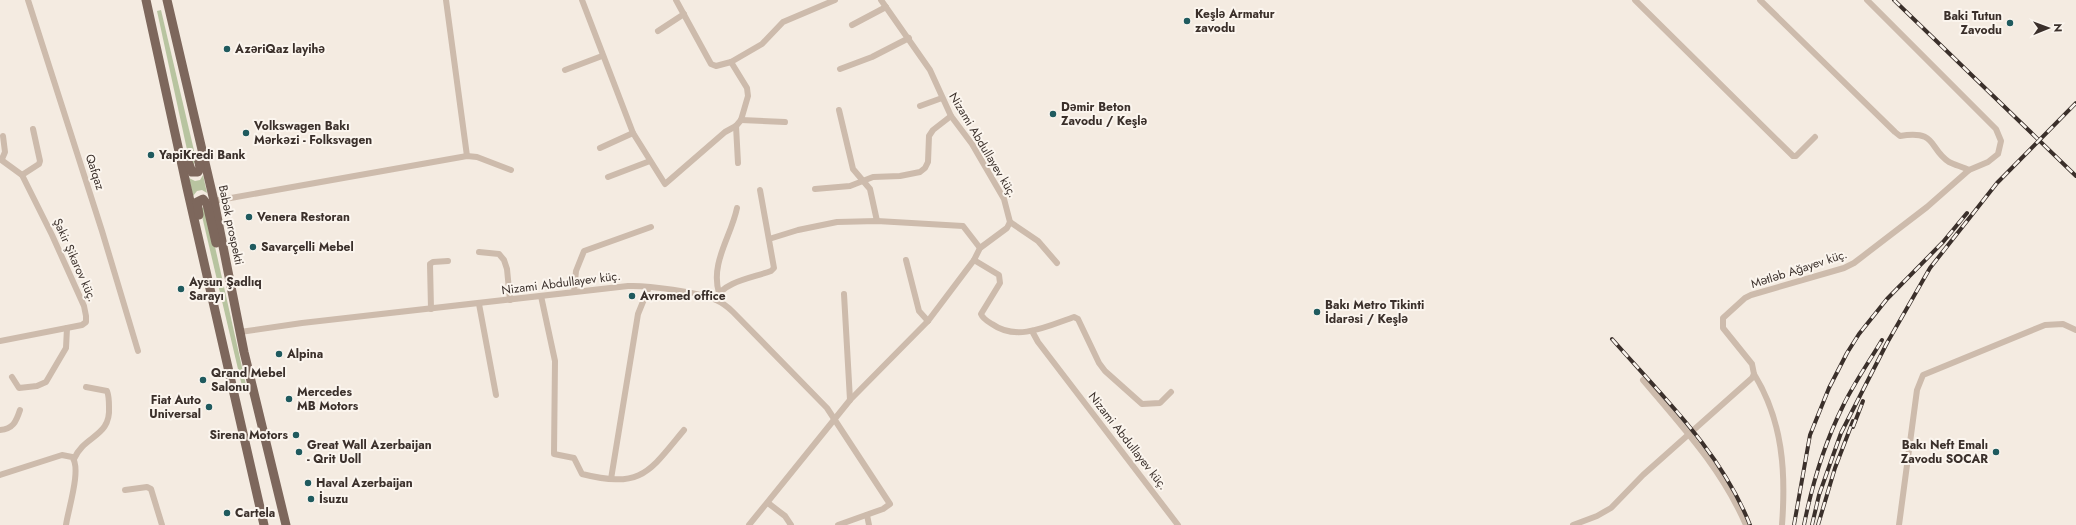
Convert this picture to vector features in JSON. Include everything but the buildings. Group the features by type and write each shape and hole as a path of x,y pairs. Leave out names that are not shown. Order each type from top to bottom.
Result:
{"main road":[{"path":"146,0 264,525"},
{"name":"Babək prospekti","path":"167,0 214,201 240,332 286,525"},
{"path":"153,33 164,59 187,164 192,172 195,173 199,170 200,165 191,128 189,97"},
{"path":"209,283 207,250 197,205 201,199 207,204 230,306 238,321"}],"street":[{"name":"Qafqaz","path":"28,0 102,231 138,351"},
{"path":"446,0 467,156"},
{"path":"582,0 602,56 633,133 665,184 724,132 736,126 741,120 746,107 747,88 731,62"},
{"path":"676,0 712,64 716,66 731,62 762,44 783,22 835,0"},
{"name":"Nizami Abdullayev küç.","path":"881,0 930,70 951,116 972,144 1004,199 1010,222"},
{"path":"1635,0 1793,156 1796,156 1815,137"},
{"path":"1760,0 1895,132 1900,136 1908,134 1929,138 1949,162 1969,170"},
{"name":"Mətləb Ağayev küç.","path":"1782,525 1785,492 1783,457 1778,429 1764,391 1754,374 1752,364 1723,328 1723,318 1751,295 1844,268 1854,263 1927,207 1969,170 1988,162 1998,154 2001,141 1996,129 1867,0"},
{"path":"852,25 886,7"},
{"path":"658,32 684,14"},
{"path":"840,69 872,57 909,38"},
{"path":"565,70 602,56"},
{"path":"920,106 942,98"},
{"path":"840,110 853,169 864,182 873,198 877,221"},
{"path":"815,189 850,186 864,182 873,177 900,176 920,172 925,168 928,162 930,136 933,130 951,116"},
{"path":"741,120 785,122"},
{"path":"736,126 738,163"},
{"path":"22,175 40,162 33,129"},
{"path":"600,148 633,133"},
{"path":"1,159 5,152 3,136"},
{"path":"214,201 467,156 477,157 511,170"},
{"name":"Şakir Şikarov küç.","path":"0,340 67,328 86,322 84,306 52,235 22,175 1,159"},
{"path":"608,177 650,162"},
{"path":"715,299 727,286 773,270 774,266 770,239 760,190"},
{"path":"719,293 716,275 719,258 733,224 737,208"},
{"path":"770,239 819,225 837,222 877,221 963,226 980,248"},
{"path":"749,525 850,400 928,321 974,260 980,248 1006,228 1010,222 1038,242 1057,263"},
{"path":"574,292 576,271 584,251 650,227"},
{"path":"479,252 499,254 504,260 510,300"},
{"path":"906,260 919,311 928,321"},
{"path":"974,260 998,275 1000,279 1000,284 982,309 982,318 1001,330 1013,332 1032,331 1074,317 1078,319 1099,363 1105,371 1142,404 1160,403 1171,392"},
{"path":"431,309 430,264 433,262 448,261"},
{"name":"Nizami Abdullayev küç.","path":"240,332 302,323 628,286 649,287 715,299 733,312 816,395 835,419 890,504 867,515"},
{"path":"611,479 638,314 649,287"},
{"path":"844,294 850,400"},
{"path":"541,296 555,360 554,454 574,458 582,474 625,480 643,475 651,469 684,430"},
{"path":"479,304 496,395"},
{"path":"1899,525 1917,390 1923,375 2045,325 2063,324 2076,330"},
{"path":"12,377 19,388 37,386 46,382 66,348 67,328"},
{"name":"Nizami Abdullayev küç.","path":"1032,331 1038,342 1178,525"},
{"path":"1573,525 1597,516 1611,508 1754,374"},
{"path":"1643,380 1717,469 1746,525"},
{"path":"66,525 76,472 74,459 77,451 106,426 110,417 107,391 86,386"},
{"path":"0,430 8,429 13,426 20,410"},
{"path":"0,475 62,455 69,455 74,459"},
{"path":"125,490 147,487 151,489 162,525"},
{"path":"768,503 785,516 791,525"},
{"path":"838,525 867,515 869,525"}],"green space":[{"path":"161,10 196,159 194,164 191,164 189,159 157,11"},
{"path":"203,175 207,193 202,190 197,191 193,196 189,178 195,181 200,180"},
{"path":"204,207 207,211 246,385 242,386 201,212 202,208"}],"railway":[{"path":"1894,0 2076,176"},
{"path":"1812,525 1819,495 1841,433 1887,343 1930,268 1997,183 2076,103"},
{"path":"1794,525 1810,435 1829,388 1847,353 1859,334 1887,299 1943,242 1967,213"},
{"path":"1612,339 1670,404 1707,449 1738,498 1750,525"},
{"path":"1804,525 1811,495 1830,434 1852,389 1882,340"},
{"path":"1853,427 1863,401"},
{"path":"1818,525 1835,468 1853,421"}],"place":[{"name":"Keşlə Armatur zavodu","path":"1187,21"},
{"name":"Baki Tutun Zavodu","path":"2010,23"},
{"name":"AzəriQaz layihə","path":"227,49"},
{"name":"Dəmir Beton Zavodu / Keşlə","path":"1053,114"},
{"name":"Volkswagen Bakı Mərkəzi - Folksvagen","path":"246,133"},
{"name":"YapiKredi Bank","path":"151,155"},
{"name":"Venera Restoran","path":"249,217"},
{"name":"Savarçelli Mebel","path":"253,247"},
{"name":"Aysun Şadlıq Sarayı","path":"181,289"},
{"name":"Avromed office","path":"632,296"},
{"name":"Bakı Metro Tikinti İdarəsi / Keşlə","path":"1317,312"},
{"name":"Alpina","path":"279,354"},
{"name":"Qrand Mebel Salonu","path":"203,380"},
{"name":"Mercedes MB Motors","path":"289,399"},
{"name":"Fiat Auto Universal","path":"209,407"},
{"name":"Sirena Motors","path":"296,435"},
{"name":"Great Wall Azerbaijan - Qrit Uoll","path":"299,452"},
{"name":"Bakı Neft Emalı Zavodu SOCAR","path":"1996,452"},
{"name":"Haval Azerbaijan","path":"308,483"},
{"name":"İsuzu","path":"311,499"},
{"name":"Cartela","path":"227,513"}]}
